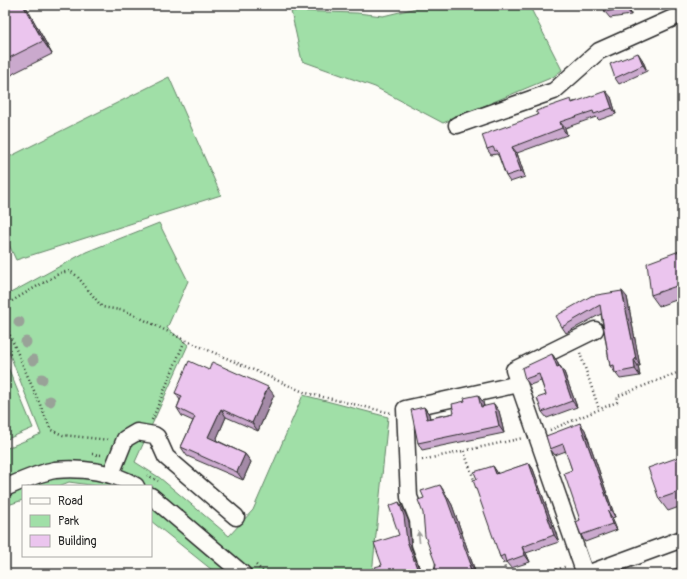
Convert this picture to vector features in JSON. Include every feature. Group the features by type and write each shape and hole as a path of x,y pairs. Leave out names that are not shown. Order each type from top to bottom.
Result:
{"street":[{"path":"457,125 554,91 599,51 682,14"},
{"path":"595,330 575,338 514,370 586,574 682,539"},
{"path":"430,574 420,544 418,520 409,497 405,413 519,384"},
{"path":"111,474 125,440 137,432 146,433 157,437 166,457 236,517"},
{"path":"5,488 31,477 55,470 88,471 111,474 134,485"},
{"path":"152,497 243,574"}],"path":[{"path":"5,305 60,273 70,271 77,276 102,307 126,311 185,340 306,393 405,413"},
{"path":"5,324 51,430 63,434 112,441 116,459"},
{"path":"575,338 599,409"},
{"path":"146,433 185,340"},
{"path":"408,464 538,435 617,402 618,396 682,371"},
{"path":"464,451 477,487"},
{"path":"500,552 508,574"}],"green space":[{"path":"429,5 529,5 562,70 553,77 443,123 375,87 302,61 291,11 357,13 383,16"},
{"path":"169,77 221,195 16,260 5,236 5,159"},
{"path":"159,223 188,281 167,328 188,345 135,462 160,478 229,536 253,510 303,395 388,417 372,574 217,574 152,522 152,485 90,485 69,482 62,485 22,485 22,500 5,506 5,449 41,434 5,342 5,296 86,252"},
{"path":"5,360 33,428 5,440"}],"building":[{"path":"5,5 23,5 43,41 5,60"},
{"path":"604,5 625,5 626,8 605,12"},
{"path":"682,22 682,34 678,24"},
{"path":"638,53 643,65 615,78 610,64"},
{"path":"606,91 612,108 594,114 593,111 560,122 562,128 512,147 521,171 506,176 497,150 495,151 493,147 487,149 482,135 538,115 536,111 571,99 572,103"},
{"path":"682,250 682,284 651,295 647,263"},
{"path":"622,291 636,359 634,360 635,369 615,373 614,365 610,366 600,305 562,327 556,316 591,296"},
{"path":"552,354 557,367 560,366 572,401 542,412 537,398 546,395 539,374 525,379 522,368"},
{"path":"189,361 209,370 212,362 268,387 252,423 221,409 208,437 245,454 237,472 181,447 195,417 177,408 182,396 175,393"},
{"path":"478,395 481,407 494,404 499,426 418,443 411,410 424,407 427,419 454,413 452,404 465,401 464,398"},
{"path":"580,423 611,510 608,511 612,524 581,535 576,522 580,520 564,473 572,470 563,444 550,449 546,436"},
{"path":"682,456 682,491 659,499 648,468"},
{"path":"529,463 554,535 522,547 525,555 506,562 504,555 500,557 473,480 477,479 474,472 493,466 496,474"},
{"path":"440,485 447,499 471,565 469,565 472,574 434,574 436,565 425,536 423,513 418,500 424,498 421,491"},
{"path":"399,502 404,516 407,541 418,571 421,574 378,574 375,567 382,565 374,543 399,535 389,506"},
{"path":"677,568 679,574 661,574"}]}
